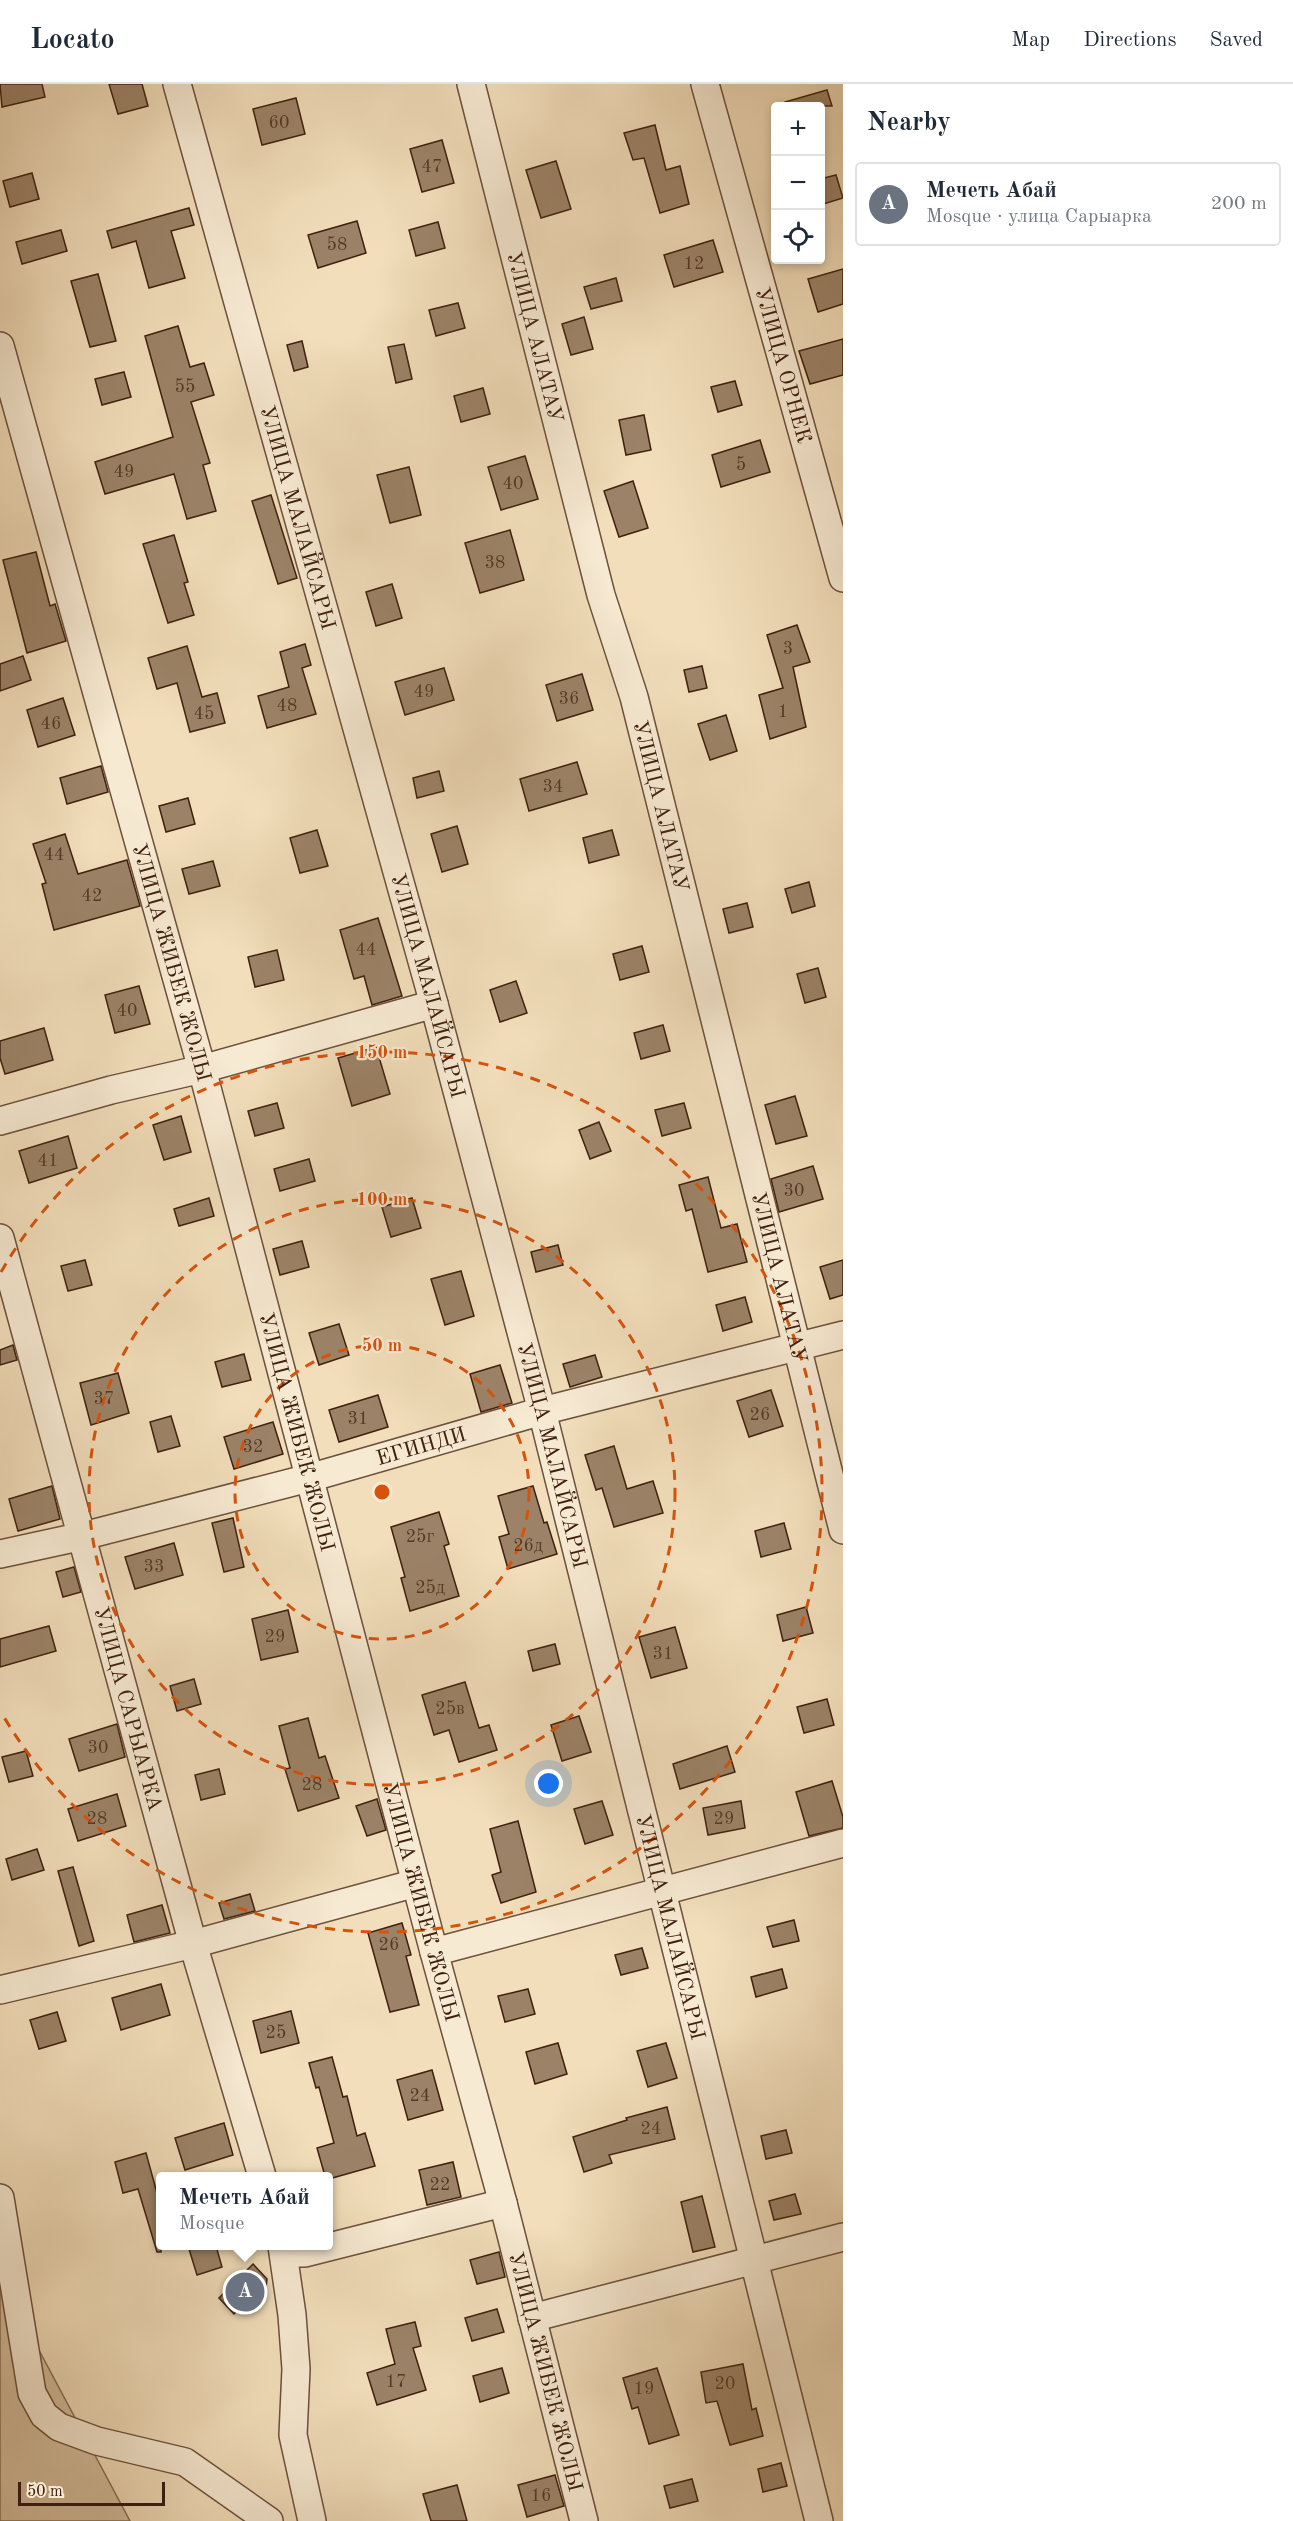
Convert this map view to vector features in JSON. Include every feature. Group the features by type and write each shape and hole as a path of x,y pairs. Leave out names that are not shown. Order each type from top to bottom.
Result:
{"street":[{"name":"УЛИЦА МАЛАЙСАРЫ","path":"177,84 434,1004 542,1411 819,2521"},
{"name":"УЛИЦА АЛАТАУ","path":"471,84 600,595 637,708 843,1530"},
{"name":"УЛИЦА ОРНЕК","path":"705,84 843,578"},
{"name":"УЛИЦА ЖИБЕК ЖОЛЫ","path":"0,345 202,1069 434,1952 503,2203 584,2521"},
{"path":"0,1121 111,1090 202,1069 434,1004"},
{"name":"УЛИЦА САРЫАРКА","path":"0,1238 193,1944 261,2172"},
{"name":"ЕГИНДИ","path":"0,1554 83,1536 309,1478 542,1411 843,1335"},
{"path":"434,1952 843,1843"},
{"path":"0,1990 193,1944 416,1883"},
{"path":"0,2198 32,2393 44,2415 59,2427 97,2441 185,2462 269,2521"},
{"path":"333,2246 503,2203"},
{"path":"532,2318 843,2236"},
{"path":"283,2250 292,2315 296,2369 293,2435 312,2521"},
{"path":"288,2250 293,2253 305,2253 317,2250"}],"shaded area":[{"path":"0,2277 130,2521 0,2521"}],"building":[{"path":"0,84 42,84 45,97 2,107"},
{"path":"109,84 142,84 148,106 118,114"},
{"path":"827,90 832,106 825,106 825,102 785,102"},
{"path":"296,98 305,134 262,145 253,109"},
{"path":"655,125 666,170 680,166 689,204 660,213 644,158 633,160 624,133"},
{"path":"442,140 454,183 422,192 410,149"},
{"path":"556,161 571,209 541,218 526,170"},
{"path":"32,173 39,199 10,207 3,181"},
{"path":"836,175 843,198 825,203 825,178"},
{"path":"189,208 194,225 171,231 185,278 149,288 136,241 112,248 107,231"},
{"path":"357,221 366,253 318,268 308,235"},
{"path":"438,222 445,248 416,256 409,230"},
{"path":"61,230 67,251 22,264 16,242"},
{"path":"713,240 723,272 674,287 664,255"},
{"path":"843,269 843,304 818,312 808,279"},
{"path":"98,274 116,341 90,347 71,281"},
{"path":"616,278 622,301 591,309 584,287"},
{"path":"458,303 465,328 436,336 429,310"},
{"path":"584,317 593,349 571,355 562,324"},
{"path":"178,326 190,367 204,363 214,395 191,402 210,463 203,465 216,511 187,519 174,474 105,494 95,462 173,437 145,336"},
{"path":"843,339 843,375 810,384 799,351"},
{"path":"302,341 308,367 294,371 287,345"},
{"path":"404,344 412,379 396,383 388,347"},
{"path":"124,372 131,397 102,405 95,379"},
{"path":"735,381 742,405 718,412 711,387"},
{"path":"483,388 490,414 461,422 454,396"},
{"path":"644,415 651,450 626,455 619,420"},
{"path":"760,440 770,472 721,487 712,455"},
{"path":"525,456 538,499 501,510 488,467"},
{"path":"409,467 421,515 390,523 377,475"},
{"path":"633,481 648,528 619,537 604,491"},
{"path":"271,495 297,578 278,584 252,501"},
{"path":"510,530 524,580 480,593 465,543"},
{"path":"174,535 188,582 184,583 194,615 168,623 143,544"},
{"path":"36,552 50,606 55,604 66,641 27,653 3,560"},
{"path":"392,584 402,618 376,626 366,592"},
{"path":"797,625 810,662 793,667 806,727 770,739 759,695 783,688 767,635"},
{"path":"305,644 311,665 302,668 316,714 267,728 258,696 289,687 280,652"},
{"path":"187,646 202,697 217,693 225,723 190,732 177,683 157,689 148,658"},
{"path":"23,656 31,680 0,691 0,664"},
{"path":"702,666 707,688 689,692 684,670"},
{"path":"444,668 454,700 405,715 395,682"},
{"path":"582,674 593,710 557,721 546,685"},
{"path":"63,698 75,735 38,747 27,710"},
{"path":"726,715 737,751 710,760 698,724"},
{"path":"577,762 587,794 529,811 520,779"},
{"path":"101,766 108,792 67,804 60,778"},
{"path":"439,771 444,791 417,798 413,778"},
{"path":"188,798 195,824 166,832 159,806"},
{"path":"457,826 468,864 442,872 431,834"},
{"path":"317,830 328,866 300,873 290,838"},
{"path":"612,830 619,855 589,863 583,838"},
{"path":"65,834 78,874 127,860 140,906 54,930 42,884 46,883 33,844"},
{"path":"213,861 220,886 189,894 182,869"},
{"path":"809,882 815,906 792,913 785,889"},
{"path":"747,903 753,927 729,933 723,909"},
{"path":"378,918 402,996 372,1005 364,976 354,979 340,930"},
{"path":"642,946 649,972 620,980 613,954"},
{"path":"277,950 284,980 255,987 248,957"},
{"path":"818,968 826,997 805,1003 797,974"},
{"path":"516,981 527,1013 500,1022 490,990"},
{"path":"139,986 150,1024 115,1033 105,995"},
{"path":"663,1025 670,1051 641,1059 634,1033"},
{"path":"44,1028 53,1060 5,1074 0,1058 0,1041"},
{"path":"376,1047 390,1094 352,1106 338,1058"},
{"path":"795,1096 807,1136 776,1144 765,1105"},
{"path":"277,1103 284,1128 255,1136 248,1111"},
{"path":"684,1103 691,1128 662,1136 655,1110"},
{"path":"181,1116 191,1152 164,1160 153,1125"},
{"path":"599,1122 611,1151 590,1159 579,1130"},
{"path":"68,1136 77,1168 29,1183 19,1151"},
{"path":"309,1159 315,1181 280,1191 274,1169"},
{"path":"813,1166 823,1199 779,1212 771,1179"},
{"path":"708,1177 721,1228 737,1224 747,1262 708,1272 692,1209 686,1211 679,1185"},
{"path":"209,1198 214,1216 179,1226 174,1209"},
{"path":"412,1198 421,1228 391,1237 382,1207"},
{"path":"302,1241 309,1267 280,1275 273,1249"},
{"path":"558,1245 563,1265 536,1272 531,1252"},
{"path":"85,1260 92,1285 68,1291 61,1266"},
{"path":"843,1260 843,1295 830,1299 820,1267"},
{"path":"461,1271 474,1316 445,1325 431,1279"},
{"path":"745,1297 752,1322 723,1331 716,1305"},
{"path":"339,1324 349,1355 319,1365 309,1333"},
{"path":"13,1345 17,1360 0,1365 0,1350"},
{"path":"244,1354 251,1380 222,1387 215,1362"},
{"path":"595,1355 602,1377 570,1387 563,1364"},
{"path":"500,1365 512,1403 481,1412 470,1374"},
{"path":"118,1373 129,1413 91,1425 80,1383"},
{"path":"771,1390 783,1426 749,1437 737,1401"},
{"path":"378,1395 388,1427 339,1442 329,1410"},
{"path":"171,1416 180,1446 158,1452 150,1422"},
{"path":"273,1422 283,1454 234,1469 224,1437"},
{"path":"614,1446 627,1489 653,1481 663,1513 614,1527 602,1488 596,1490 585,1455"},
{"path":"52,1486 60,1519 18,1531 9,1499"},
{"path":"533,1486 544,1523 547,1522 557,1554 508,1569 499,1537 509,1534 498,1496"},
{"path":"439,1512 449,1544 444,1546 459,1596 410,1611 401,1578 405,1577 391,1527"},
{"path":"233,1518 244,1567 224,1572 212,1523"},
{"path":"784,1523 791,1549 761,1557 755,1531"},
{"path":"174,1543 183,1575 135,1589 125,1557"},
{"path":"74,1567 81,1592 63,1597 56,1572"},
{"path":"806,1607 813,1633 783,1641 777,1615"},
{"path":"288,1610 298,1652 261,1660 252,1619"},
{"path":"49,1626 56,1651 0,1667 0,1639"},
{"path":"675,1627 687,1668 651,1678 639,1637"},
{"path":"555,1644 560,1664 533,1671 528,1651"},
{"path":"194,1679 201,1704 177,1711 170,1686"},
{"path":"465,1682 479,1728 489,1725 497,1750 459,1762 449,1730 434,1735 422,1695"},
{"path":"827,1699 834,1725 804,1733 797,1707"},
{"path":"579,1716 591,1752 562,1761 551,1725"},
{"path":"308,1718 319,1758 325,1756 339,1798 298,1811 285,1769 290,1768 279,1726"},
{"path":"117,1724 125,1757 79,1771 69,1739"},
{"path":"727,1746 735,1772 680,1789 673,1764"},
{"path":"26,1751 33,1776 9,1782 2,1757"},
{"path":"219,1769 225,1794 201,1800 195,1775"},
{"path":"832,1781 843,1817 843,1828 809,1836 796,1792"},
{"path":"117,1794 126,1826 78,1841 68,1809"},
{"path":"377,1799 386,1830 367,1836 356,1806"},
{"path":"602,1801 613,1835 585,1844 574,1809"},
{"path":"741,1801 745,1828 708,1835 703,1808"},
{"path":"518,1821 536,1892 501,1903 492,1875 501,1872 490,1829"},
{"path":"37,1849 44,1870 12,1880 6,1859"},
{"path":"73,1867 94,1941 79,1946 58,1871"},
{"path":"250,1894 255,1911 224,1919 219,1903"},
{"path":"162,1905 170,1933 134,1942 127,1915"},
{"path":"794,1920 799,1941 773,1947 767,1927"},
{"path":"402,1923 411,1955 406,1956 419,2005 390,2012 368,1933"},
{"path":"642,1948 648,1968 621,1975 615,1955"},
{"path":"782,1969 787,1988 756,1997 751,1977"},
{"path":"161,1984 170,2015 121,2030 112,1998"},
{"path":"528,1989 535,2014 505,2022 498,1996"},
{"path":"291,2011 299,2043 261,2053 253,2021"},
{"path":"57,2012 66,2041 39,2049 30,2020"},
{"path":"558,2043 567,2074 535,2084 526,2052"},
{"path":"666,2043 677,2078 648,2087 637,2051"},
{"path":"332,2057 343,2097 347,2096 357,2136 365,2133 375,2166 333,2178 333,2172 324,2172 317,2148 334,2143 319,2087 316,2088 309,2063"},
{"path":"432,2070 443,2110 408,2120 397,2080"},
{"path":"667,2107 675,2139 609,2155 612,2163 584,2172 573,2137 627,2120 626,2118"},
{"path":"224,2123 233,2155 185,2170 175,2138"},
{"path":"786,2130 792,2153 766,2159 761,2136"},
{"path":"146,2153 156,2189 156,2249 138,2189 123,2193 115,2162"},
{"path":"453,2162 461,2197 427,2205 419,2170"},
{"path":"795,2194 801,2214 774,2220 769,2201"},
{"path":"702,2196 715,2247 693,2252 681,2202"},
{"path":"189,2250 217,2250 222,2267 197,2275"},
{"path":"499,2252 505,2277 477,2284 470,2260"},
{"path":"253,2264 267,2279 265,2296 254,2306 242,2306 234,2314 219,2298"},
{"path":"497,2309 504,2332 472,2341 465,2318"},
{"path":"415,2322 421,2346 413,2348 426,2390 377,2405 367,2373 395,2364 386,2329"},
{"path":"743,2364 752,2410 756,2408 763,2436 730,2445 717,2401 706,2403 701,2372"},
{"path":"502,2368 509,2393 480,2402 473,2376"},
{"path":"657,2368 679,2435 649,2444 638,2407 632,2409 623,2378"},
{"path":"781,2463 787,2486 763,2492 758,2469"},
{"path":"555,2475 564,2506 527,2517 518,2485"},
{"path":"692,2479 698,2501 670,2508 664,2486"},
{"path":"457,2485 467,2521 431,2521 423,2494"}],"place":[{"name":"Мечеть Абай","path":"245,2292"}]}
